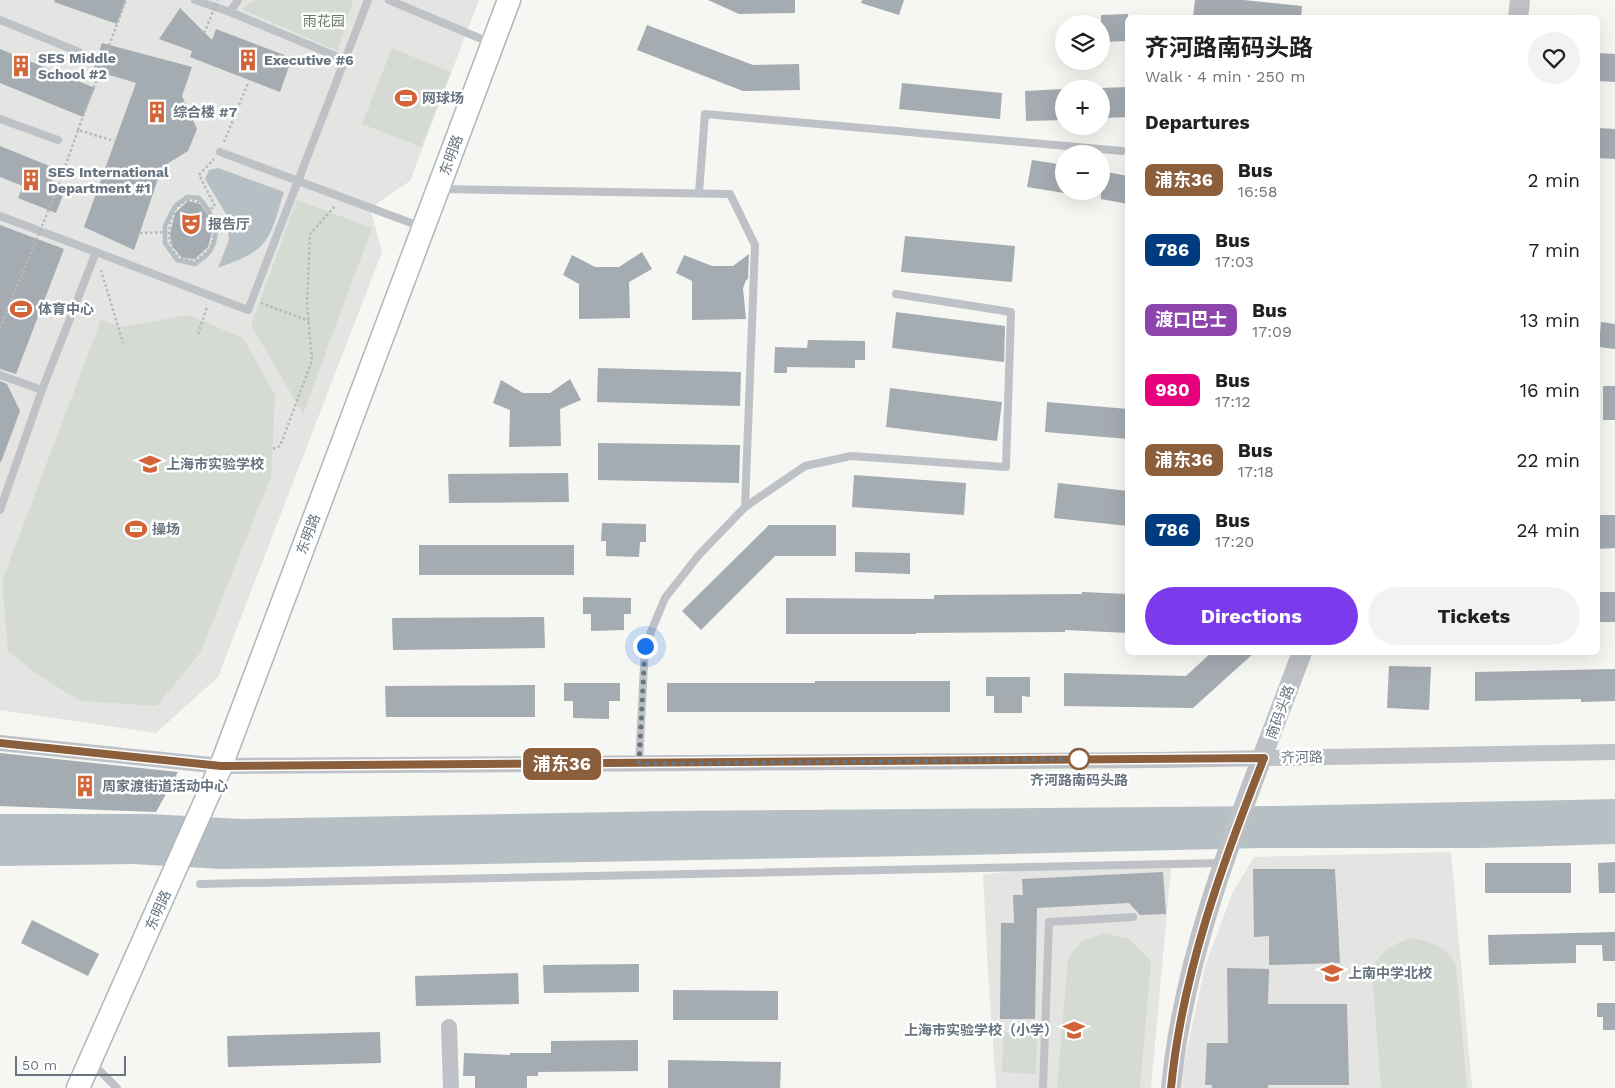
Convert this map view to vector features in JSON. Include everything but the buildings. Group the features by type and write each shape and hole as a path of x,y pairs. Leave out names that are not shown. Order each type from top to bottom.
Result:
{"main road":[{"name":"东明路","path":"78,1088 221,766 509,0"}],"street":[{"path":"1518,15 1520,0"},
{"name":"南码头路","path":"1171,1088 1185,1004 1202,934 1224,863 1301,655"},
{"name":"齐河路","path":"0,743 221,766 1264,758 1615,752"},
{"path":"449,1027 451,1088"}],"lane":[{"path":"196,0 230,12 345,60"},
{"path":"230,12 238,0"},
{"path":"0,216 248,310 368,0"},
{"path":"389,0 408,4 492,43"},
{"path":"0,20 78,52"},
{"path":"699,193 705,114 1122,151"},
{"path":"0,119 58,140"},
{"path":"220,152 424,228"},
{"path":"438,190 730,194 755,245 745,507"},
{"path":"0,510 42,390 96,252"},
{"path":"639,764 645,646 665,598 698,556 745,507 805,466 852,456 1006,467 1011,312 896,294"},
{"path":"0,375 42,390"},
{"path":"200,884 1224,863"},
{"path":"1043,1088 1049,922 1133,917"},
{"path":"90,1061 117,1088"}],"path":[{"path":"0,328 58,187 126,0"},
{"path":"204,33 218,0"},
{"path":"78,130 114,141"},
{"path":"272,449 280,446 312,360 307,304 310,234 343,198"},
{"path":"187,200 198,202 208,212 212,224 213,237 210,248 196,261 183,260 175,254 170,246 169,232 174,211 187,200"},
{"path":"208,212 213,209"},
{"path":"140,233 169,232"},
{"path":"96,252 123,343"},
{"path":"198,334 210,296"},
{"path":"252,300 309,321"}],"shaded area":[{"name":"上海市实验学校","path":"0,0 479,0 410,181 370,208 382,252 218,677 156,733 0,710"},
{"path":"218,168 284,192 272,228 265,242 250,254 218,268 229,240 227,216 205,179 209,170"},
{"path":"1615,799 1615,844 1480,848 1260,848 221,869 133,864 0,866 0,814 150,814 242,819 672,811 1276,806"},
{"name":"上南中学北校","path":"1451,852 1472,1088 1182,1088 1183,1069 1205,966 1232,894 1254,857"},
{"name":"上海市实验学校（小学）","path":"1171,868 1151,1088 996,1088 983,875 1014,871"}],"green space":[{"name":"雨花园","path":"255,0 353,0 338,51 241,9"},
{"name":"网球场","path":"392,48 451,72 421,147 362,124"},
{"path":"297,200 372,228 303,414 251,325"},
{"name":"操场","path":"189,315 243,338 275,395 271,477 200,653 157,706 80,701 37,674 8,651 2,581 101,320 121,327"},
{"path":"1105,933 1129,939 1151,961 1140,1088 1057,1088 1068,958 1082,941"},
{"path":"1414,938 1443,949 1456,965 1467,1088 1381,1088 1372,973 1375,965 1387,949"},
{"path":"1003,1032 1037,1033 1036,1074 1002,1072"}],"waterway":[{"path":"187,197 199,198 212,217 215,230 214,244 210,251 195,264 177,260 165,243 165,226 175,206 187,197"}],"bus line":[{"name":"浦东36","path":"0,743 221,766 1264,758 1224,863 1202,934 1185,1004 1171,1088"}],"place":[{"name":"Executive #6","path":"248,60"},
{"name":"SES Middle School #2","path":"21,66"},
{"name":"网球场","path":"406,98"},
{"name":"综合楼 #7","path":"157,112"},
{"name":"SES International Department #1","path":"31,180"},
{"name":"报告厅","path":"191,224"},
{"name":"体育中心","path":"21,309"},
{"name":"上海市实验学校","path":"150,464"},
{"name":"操场","path":"136,529"},
{"name":"齐河路南码头路","path":"1079,759"},
{"name":"周家渡街道活动中心","path":"85,786"},
{"name":"上南中学北校","path":"1332,973"},
{"name":"上海市实验学校（小学）","path":"1074,1030"}],"route":[{"path":"645,646 639,764 1079,759"}]}
